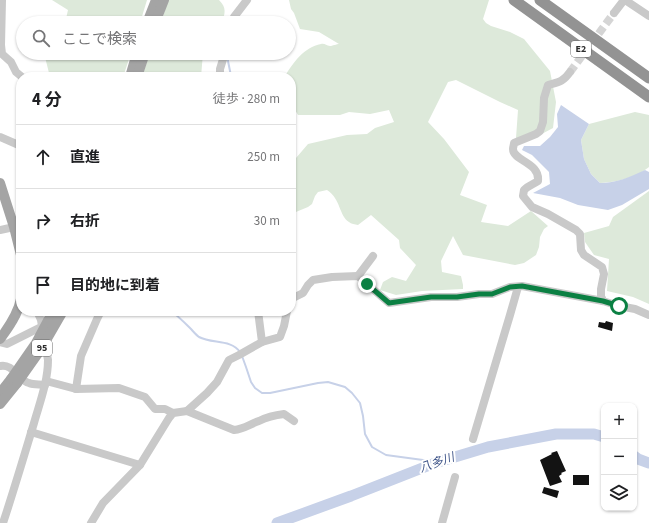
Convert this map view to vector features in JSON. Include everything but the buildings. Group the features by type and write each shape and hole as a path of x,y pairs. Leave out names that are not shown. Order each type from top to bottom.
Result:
{"highway":[{"name":"E2","path":"514,0 649,97"},
{"name":"E2","path":"540,0 649,78"}],"main road":[{"path":"150,16 156,0"},
{"path":"158,16 164,0"},
{"path":"131,72 135,60"},
{"path":"139,72 143,60"},
{"path":"0,183 16,235"},
{"path":"0,339 16,313"},
{"name":"95","path":"0,404 51,316"},
{"name":"95","path":"0,393 14,381 41,349 60,316"}],"street":[{"path":"2,0 1,54 11,62 16,72"},
{"path":"235,16 247,0"},
{"path":"614,13 624,0 649,16"},
{"path":"220,72 223,60"},
{"path":"570,72 566,78 561,81 548,85 544,98 543,122 540,130 536,134 514,143 513,150 514,154 536,170 538,176 538,181 528,186 524,190 523,196 532,207 576,230 580,234 581,250 584,256 602,267 604,274 601,296 603,301"},
{"path":"0,137 16,144"},
{"path":"0,230 14,227"},
{"path":"358,276 373,256"},
{"path":"296,298 303,294 313,280 332,277 358,276 389,303 431,297 457,297 492,294 510,287 522,286 603,301 635,309 649,315"},
{"path":"473,439 518,287"},
{"path":"2,523 45,383 48,360 39,316"},
{"path":"76,389 81,356 98,316"},
{"path":"259,316 262,342"},
{"path":"187,411 217,382 229,360 262,342 280,337 286,316"},
{"path":"0,342 7,344 42,326"},
{"path":"0,366 8,366 28,383 45,383 76,389 119,388 145,397 155,409 165,409 173,413 187,411 234,430 242,429 276,415 284,414 294,421"},
{"path":"91,523 102,503 140,465 173,413"},
{"path":"31,432 140,465"},
{"path":"442,523 455,476"}],"green space":[{"path":"52,0 147,0 142,16 67,16 68,10"},
{"path":"168,0 219,0 225,11 224,16 163,16"},
{"path":"289,0 489,0 483,19 486,23 524,39 550,71 556,102 553,128 538,136 516,138 518,110 456,80 448,82 428,122 444,139 469,172 460,195 487,205 481,222 508,226 531,211 548,226 544,229 540,237 536,255 524,263 515,265 463,255 453,236 441,261 442,272 461,276 463,289 422,291 396,295 380,290 383,282 392,277 406,281 416,265 400,248 399,240 371,215 358,225 350,223 343,216 335,198 327,190 318,192 312,204 296,212 296,158 308,144 347,135 367,134 375,128 394,122 389,110 370,114 349,112 340,115 298,115 296,112 296,72 288,72 295,61 309,48 321,44 330,46 339,44 319,32 300,29 296,16 291,9"},
{"path":"46,60 129,60 125,72 49,72"},
{"path":"148,60 202,60 201,72 144,72"},
{"path":"635,112 649,115 649,167 644,171 626,179 600,183 591,174 584,159 581,140 589,124"},
{"path":"649,191 649,304 633,297 607,291 609,259 594,255 585,242 584,233 609,226 613,217"}],"water":[{"path":"561,105 589,124 581,140 584,159 591,174 600,183 617,181 645,170 649,172 649,189 622,205 608,210 578,205 560,198 533,193 550,184 549,172 532,155 522,150 524,146 540,146 550,137 558,127 557,114"}],"waterway":[{"path":"228,60 230,72"},
{"path":"177,316 199,337 232,345 240,352"},
{"path":"242,356 251,382 255,388 262,393 270,393 328,382 345,387 360,403 365,434 372,447 386,455 435,463"},
{"name":"八多川","path":"277,523 435,463 488,447 556,434 594,434 601,436"},
{"name":"八多川","path":"637,458 649,463"}],"tunnel":[{"path":"570,72 614,13"}],"route":[{"path":"367,284 389,303 431,297 457,297 492,294 510,287 522,286 603,301 619,306"}]}
